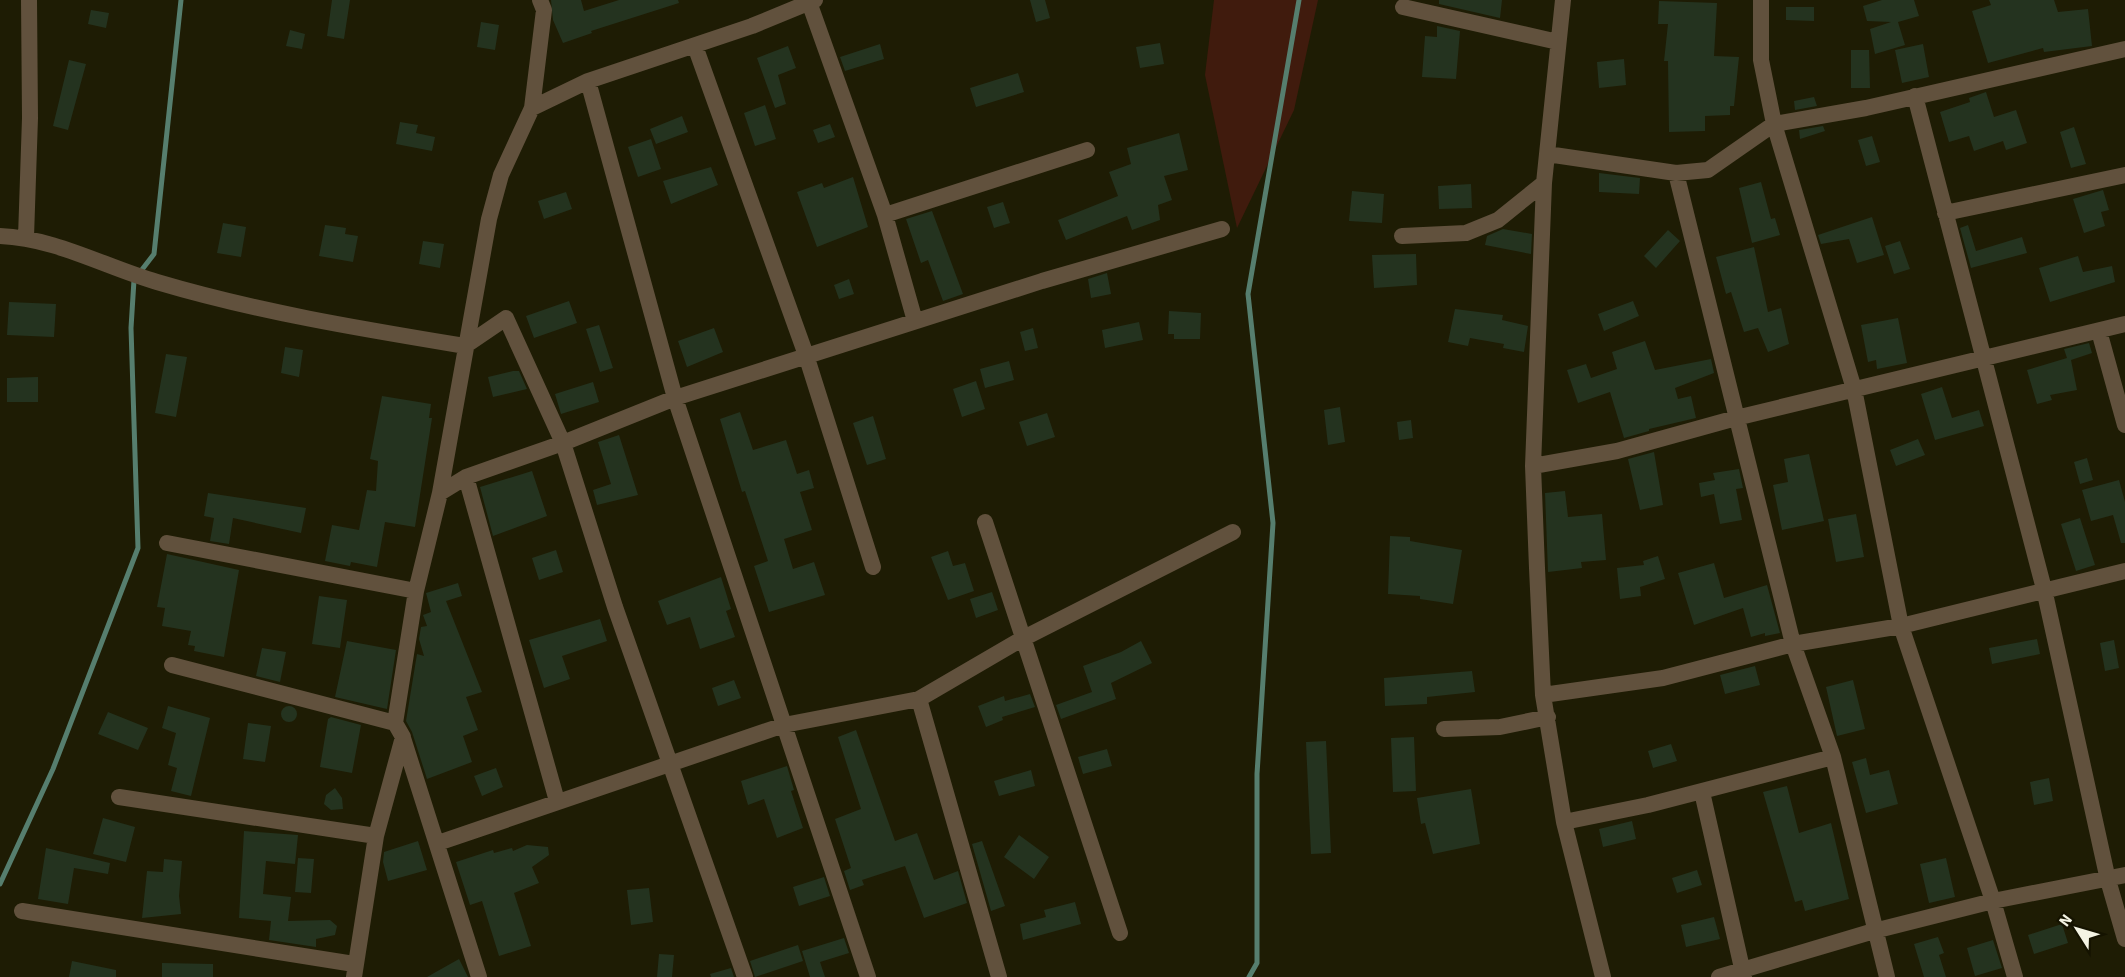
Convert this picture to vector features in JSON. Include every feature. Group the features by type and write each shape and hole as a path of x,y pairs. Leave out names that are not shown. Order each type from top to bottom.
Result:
{"street":[{"path":"26,237 30,118 29,0"},
{"path":"21,911 354,970 376,836 399,730 416,591 440,493 489,219 501,175 532,108 544,10 540,0"},
{"path":"1563,0 1544,183 1533,466 1543,695 1564,822 1603,977"},
{"path":"1761,0 1761,60 1774,124 1854,389 1900,626 1993,901 2015,977"},
{"path":"532,108 588,81 695,46 812,1 885,215 915,321"},
{"path":"1403,6 1558,42"},
{"path":"695,46 806,355 873,567"},
{"path":"1547,154 1676,173 1708,170 1774,124 1915,96 2125,49"},
{"path":"588,81 675,398 868,977"},
{"path":"1915,96 2044,589 2108,879 2125,939"},
{"path":"885,215 1087,150"},
{"path":"1676,173 1793,644 1833,757 1887,977"},
{"path":"1945,213 2125,175"},
{"path":"1402,236 1466,232 1498,220 1544,183"},
{"path":"440,493 466,477 563,443 675,398 915,321 1222,229"},
{"path":"0,236 26,237 125,269 155,282 279,313 465,346 506,318 563,443 615,607 745,977"},
{"path":"1533,466 1617,452 1736,418 2125,324"},
{"path":"2099,331 2125,425"},
{"path":"466,477 557,801"},
{"path":"985,522 1120,933"},
{"path":"438,843 784,725 919,699 1022,639 1233,532"},
{"path":"166,543 416,591"},
{"path":"1543,695 1663,678 1793,644 1900,626 2125,570"},
{"path":"172,665 399,730"},
{"path":"919,699 999,977"},
{"path":"1444,729 1500,728 1548,717"},
{"path":"399,730 438,843 479,977"},
{"path":"1564,822 1702,792 1833,757"},
{"path":"1702,792 1743,974"},
{"path":"119,797 376,836"},
{"path":"1719,977 1743,974 1874,931 1993,901 2125,875"}],"shaded area":[{"path":"1214,0 1318,0 1294,110 1237,228 1205,75"}],"building":[{"path":"332,0 350,0 344,39 327,36"},
{"path":"551,0 581,0 584,11 619,0 678,0 679,3 591,31 592,33 563,43 553,20"},
{"path":"1030,0 1045,0 1050,18 1036,22"},
{"path":"1439,0 1502,0 1500,18 1439,4"},
{"path":"1882,0 1914,0 1919,16 1898,22 1905,45 1875,54 1870,29 1891,22 1867,21 1863,6"},
{"path":"1989,0 2054,0 2058,12 2088,9 2092,46 2044,52 2043,48 1988,63 1972,11 1991,5"},
{"path":"1659,1 1717,3 1714,56 1739,57 1734,106 1730,106 1730,115 1705,116 1705,131 1669,132 1668,61 1664,61 1668,24 1658,24"},
{"path":"1786,7 1814,7 1814,21 1786,20"},
{"path":"91,10 109,13 106,28 88,24"},
{"path":"481,22 499,25 495,50 477,47"},
{"path":"1437,26 1460,31 1456,79 1422,77 1425,36 1437,37"},
{"path":"290,30 305,34 302,49 286,46"},
{"path":"1160,43 1164,64 1140,68 1136,47"},
{"path":"880,44 884,59 845,71 840,57"},
{"path":"1923,44 1929,77 1902,83 1895,50"},
{"path":"788,46 796,68 778,75 786,104 775,108 757,58"},
{"path":"1851,50 1869,50 1870,88 1851,88"},
{"path":"1624,59 1626,85 1599,88 1597,62"},
{"path":"69,60 86,64 68,130 53,126"},
{"path":"1018,73 1024,92 976,107 970,88"},
{"path":"1986,92 1994,117 2016,110 2027,143 2006,150 2003,141 1974,151 1969,136 1949,142 1940,112 1970,102 1969,98"},
{"path":"1814,97 1817,106 1795,110 1794,101"},
{"path":"765,105 776,139 755,146 744,113"},
{"path":"682,116 688,132 656,144 650,129"},
{"path":"400,122 418,125 416,133 435,137 432,151 396,144"},
{"path":"830,124 835,137 818,143 813,130"},
{"path":"1823,126 1825,131 1800,139 1799,130"},
{"path":"2074,127 2086,164 2071,168 2060,132"},
{"path":"1179,133 1188,170 1164,176 1172,200 1158,205 1160,220 1132,230 1127,216 1066,240 1058,220 1118,196 1109,172 1131,164 1127,148"},
{"path":"1872,136 1880,162 1866,166 1858,140"},
{"path":"651,139 661,169 638,177 628,147"},
{"path":"711,167 718,185 671,204 663,181"},
{"path":"1599,173 1640,178 1639,194 1599,192"},
{"path":"853,177 868,227 817,247 797,192 822,183 824,188"},
{"path":"1761,182 1771,219 1775,218 1780,235 1752,243 1739,188"},
{"path":"1471,184 1472,208 1439,209 1438,186"},
{"path":"2103,190 2109,210 2101,212 2105,226 2084,233 2073,199"},
{"path":"1352,191 1384,194 1382,223 1349,221"},
{"path":"566,192 572,209 544,219 538,201"},
{"path":"1003,202 1010,223 994,228 987,207"},
{"path":"932,211 963,294 943,301 928,260 921,263 906,219"},
{"path":"1872,217 1884,255 1857,263 1849,239 1821,244 1818,235"},
{"path":"223,223 246,227 241,257 217,253"},
{"path":"325,225 346,228 345,234 358,236 353,262 319,256"},
{"path":"1968,225 1976,251 2022,237 2027,253 1971,268 1960,228"},
{"path":"1503,229 1532,234 1531,254 1485,245 1487,236"},
{"path":"1668,230 1680,241 1656,268 1644,256"},
{"path":"423,241 444,244 440,268 419,264"},
{"path":"1900,241 1910,269 1894,274 1885,246"},
{"path":"1754,247 1768,312 1781,308 1789,344 1768,352 1758,328 1744,332 1731,292 1726,294 1716,257"},
{"path":"1416,254 1417,285 1374,288 1372,255"},
{"path":"2078,256 2083,272 2112,266 2115,282 2050,302 2039,268"},
{"path":"1107,273 1111,294 1091,298 1088,279"},
{"path":"849,279 854,294 839,299 834,285"},
{"path":"569,301 577,323 534,338 526,316"},
{"path":"1633,301 1639,316 1604,331 1598,314"},
{"path":"9,302 56,304 54,337 7,335"},
{"path":"1455,309 1503,315 1502,320 1528,326 1524,352 1503,348 1504,344 1470,338 1468,346 1448,342"},
{"path":"1169,311 1201,313 1200,339 1174,339 1174,334 1168,334"},
{"path":"1898,318 1907,363 1877,369 1876,360 1868,362 1861,325"},
{"path":"1139,322 1143,340 1105,348 1102,330"},
{"path":"599,325 613,368 600,372 586,329"},
{"path":"714,328 723,352 687,367 678,341"},
{"path":"1033,328 1038,348 1025,351 1020,332"},
{"path":"1645,341 1655,370 1711,359 1714,373 1675,388 1678,399 1691,396 1696,418 1649,429 1649,431 1624,438 1610,392 1578,403 1567,370 1586,364 1591,378 1617,369 1612,352"},
{"path":"2089,343 2092,353 2071,360 2077,390 2050,395 2052,400 2037,404 2027,370 2067,358 2064,349"},
{"path":"285,347 303,350 299,377 281,373"},
{"path":"166,354 187,357 176,417 155,413"},
{"path":"1009,361 1014,380 985,388 980,369"},
{"path":"519,371 527,389 493,397 488,377"},
{"path":"38,377 38,402 7,402 7,378"},
{"path":"976,381 985,409 962,417 953,389"},
{"path":"593,382 599,402 561,414 555,394"},
{"path":"1942,387 1952,418 1979,410 1984,426 1935,440 1921,394"},
{"path":"382,396 431,404 429,418 432,418 415,527 385,522 377,567 351,562 350,566 325,561 332,525 359,530 367,490 376,491 378,461 370,459"},
{"path":"1340,407 1345,442 1328,445 1324,410"},
{"path":"740,412 753,450 786,440 797,474 809,470 814,488 800,492 812,530 784,539 793,569 814,562 825,595 769,612 754,566 768,561 745,491 742,492 720,419"},
{"path":"1047,413 1055,437 1027,446 1019,422"},
{"path":"873,416 886,459 867,465 853,423"},
{"path":"1411,420 1413,438 1399,440 1397,422"},
{"path":"619,435 638,495 597,505 593,490 611,484 598,442"},
{"path":"1918,439 1925,455 1896,466 1890,450"},
{"path":"1654,452 1663,505 1640,510 1628,459"},
{"path":"1809,454 1824,521 1782,530 1773,485 1788,482 1784,459"},
{"path":"2087,458 2093,480 2080,484 2074,462"},
{"path":"1739,469 1743,488 1736,489 1742,520 1720,524 1714,494 1701,497 1699,483 1715,480 1713,473"},
{"path":"532,471 547,516 493,536 480,487"},
{"path":"2119,480 2125,502 2125,543 2121,543 2113,515 2091,521 2082,490"},
{"path":"1565,491 1568,517 1602,514 1606,560 1581,562 1582,568 1548,572 1545,493"},
{"path":"208,493 306,508 301,533 233,518 229,544 210,541 214,518 204,516"},
{"path":"1856,514 1864,557 1836,562 1828,519"},
{"path":"2080,518 2095,565 2076,571 2061,524"},
{"path":"1390,536 1410,537 1410,541 1462,550 1453,604 1420,599 1420,596 1388,594"},
{"path":"556,550 563,572 539,580 532,558"},
{"path":"948,551 953,566 965,563 974,591 948,600 931,557"},
{"path":"167,554 239,570 224,657 194,651 195,646 188,645 191,631 162,626 165,608 157,607"},
{"path":"1658,556 1665,579 1640,587 1641,596 1620,599 1617,568 1644,565 1643,561"},
{"path":"1714,563 1724,598 1767,585 1780,633 1765,636 1765,633 1751,637 1743,608 1694,625 1678,573"},
{"path":"721,577 731,609 726,611 735,637 700,649 690,617 667,625 658,601"},
{"path":"458,583 462,596 446,601 482,692 466,697 478,730 463,736 472,762 427,779 412,732 406,721 417,654 424,656 419,639 421,627 427,626 423,615 431,612 426,593"},
{"path":"992,592 998,610 976,618 970,599"},
{"path":"319,596 347,600 340,648 312,644"},
{"path":"600,619 607,641 562,656 570,679 544,688 529,640"},
{"path":"2037,639 2040,654 1992,664 1989,648"},
{"path":"2114,640 2119,668 2105,671 2100,643"},
{"path":"347,641 396,650 387,709 335,697"},
{"path":"1141,641 1152,663 1111,683 1116,699 1061,719 1056,705 1092,692 1083,666 1121,652"},
{"path":"262,648 286,652 280,682 256,676"},
{"path":"1755,666 1760,685 1725,694 1720,675"},
{"path":"1472,671 1475,692 1427,697 1427,704 1385,706 1384,678"},
{"path":"734,680 741,698 718,706 712,688"},
{"path":"1853,680 1865,729 1837,736 1826,687"},
{"path":"1030,694 1035,707 1002,717 1003,720 986,727 978,706 1004,696 1005,701"},
{"path":"168,706 210,718 191,796 171,791 177,768 168,765 176,733 162,728"},
{"path":"289,706 297,714 289,722 281,714"},
{"path":"108,712 148,728 138,750 98,734"},
{"path":"331,717 361,725 352,773 320,767 328,719"},
{"path":"248,723 271,726 265,762 243,759"},
{"path":"856,730 895,841 917,833 934,880 958,871 967,903 924,918 905,866 862,880 864,885 850,890 844,871 851,868 835,819 861,809 838,737"},
{"path":"1414,737 1416,791 1393,792 1391,738"},
{"path":"1326,741 1331,853 1311,854 1306,742"},
{"path":"1671,744 1677,761 1653,768 1648,751"},
{"path":"1107,749 1112,766 1083,774 1078,757"},
{"path":"1866,758 1870,775 1889,770 1898,804 1866,813 1852,762"},
{"path":"787,766 794,790 791,791 803,828 777,838 764,799 748,805 741,781"},
{"path":"496,768 503,787 482,796 474,776"},
{"path":"1031,770 1035,786 999,796 994,781"},
{"path":"2049,778 2053,801 2034,805 2030,782"},
{"path":"1787,786 1799,833 1831,823 1849,899 1805,911 1802,900 1795,902 1763,792"},
{"path":"335,788 342,798 343,809 331,810 324,804 326,795"},
{"path":"1471,789 1480,844 1433,854 1425,823 1421,824 1417,798"},
{"path":"103,818 135,827 126,862 93,854"},
{"path":"1632,821 1636,839 1603,847 1599,829"},
{"path":"244,831 298,835 295,864 266,861 263,894 291,897 288,921 330,920 337,926 335,935 316,939 316,947 269,940 271,921 239,918"},
{"path":"1019,835 1049,857 1034,879 1004,857"},
{"path":"418,841 427,870 388,881 383,862 384,852"},
{"path":"982,841 1005,906 991,911 972,844"},
{"path":"527,845 548,847 549,855 532,867 539,883 514,893 531,946 499,956 482,901 470,905 456,862 493,850 494,853 512,848 513,851"},
{"path":"46,848 110,863 108,874 74,868 68,904 38,899"},
{"path":"298,858 314,859 311,893 295,892"},
{"path":"1946,858 1955,897 1929,903 1920,864"},
{"path":"164,859 182,861 179,896 181,914 142,918 147,871 163,872"},
{"path":"1697,870 1702,885 1677,893 1672,878"},
{"path":"824,877 830,896 799,906 793,887"},
{"path":"649,888 653,922 631,925 627,890"},
{"path":"1075,902 1081,924 1023,940 1020,924 1046,917 1044,910"},
{"path":"1714,917 1720,939 1686,947 1681,925"},
{"path":"2062,924 2068,943 2034,954 2028,935"},
{"path":"1938,937 1944,953 1939,955 1946,977 1924,977 1914,944"},
{"path":"844,938 849,953 820,962 825,977 810,977 802,951"},
{"path":"1993,940 2002,968 1975,976 1967,948"},
{"path":"798,945 803,961 755,977 750,961"},
{"path":"659,954 674,955 672,977 657,977"},
{"path":"459,959 468,977 427,977"},
{"path":"72,961 116,970 116,977 69,977"},
{"path":"162,963 213,964 213,977 162,977"},
{"path":"731,968 734,977 711,977 710,974"}],"waterway":[{"path":"0,884 53,769 138,548 131,328 134,280 154,254 181,0"},
{"path":"1249,977 1257,963 1257,774 1273,523 1248,294 1299,0"}]}
